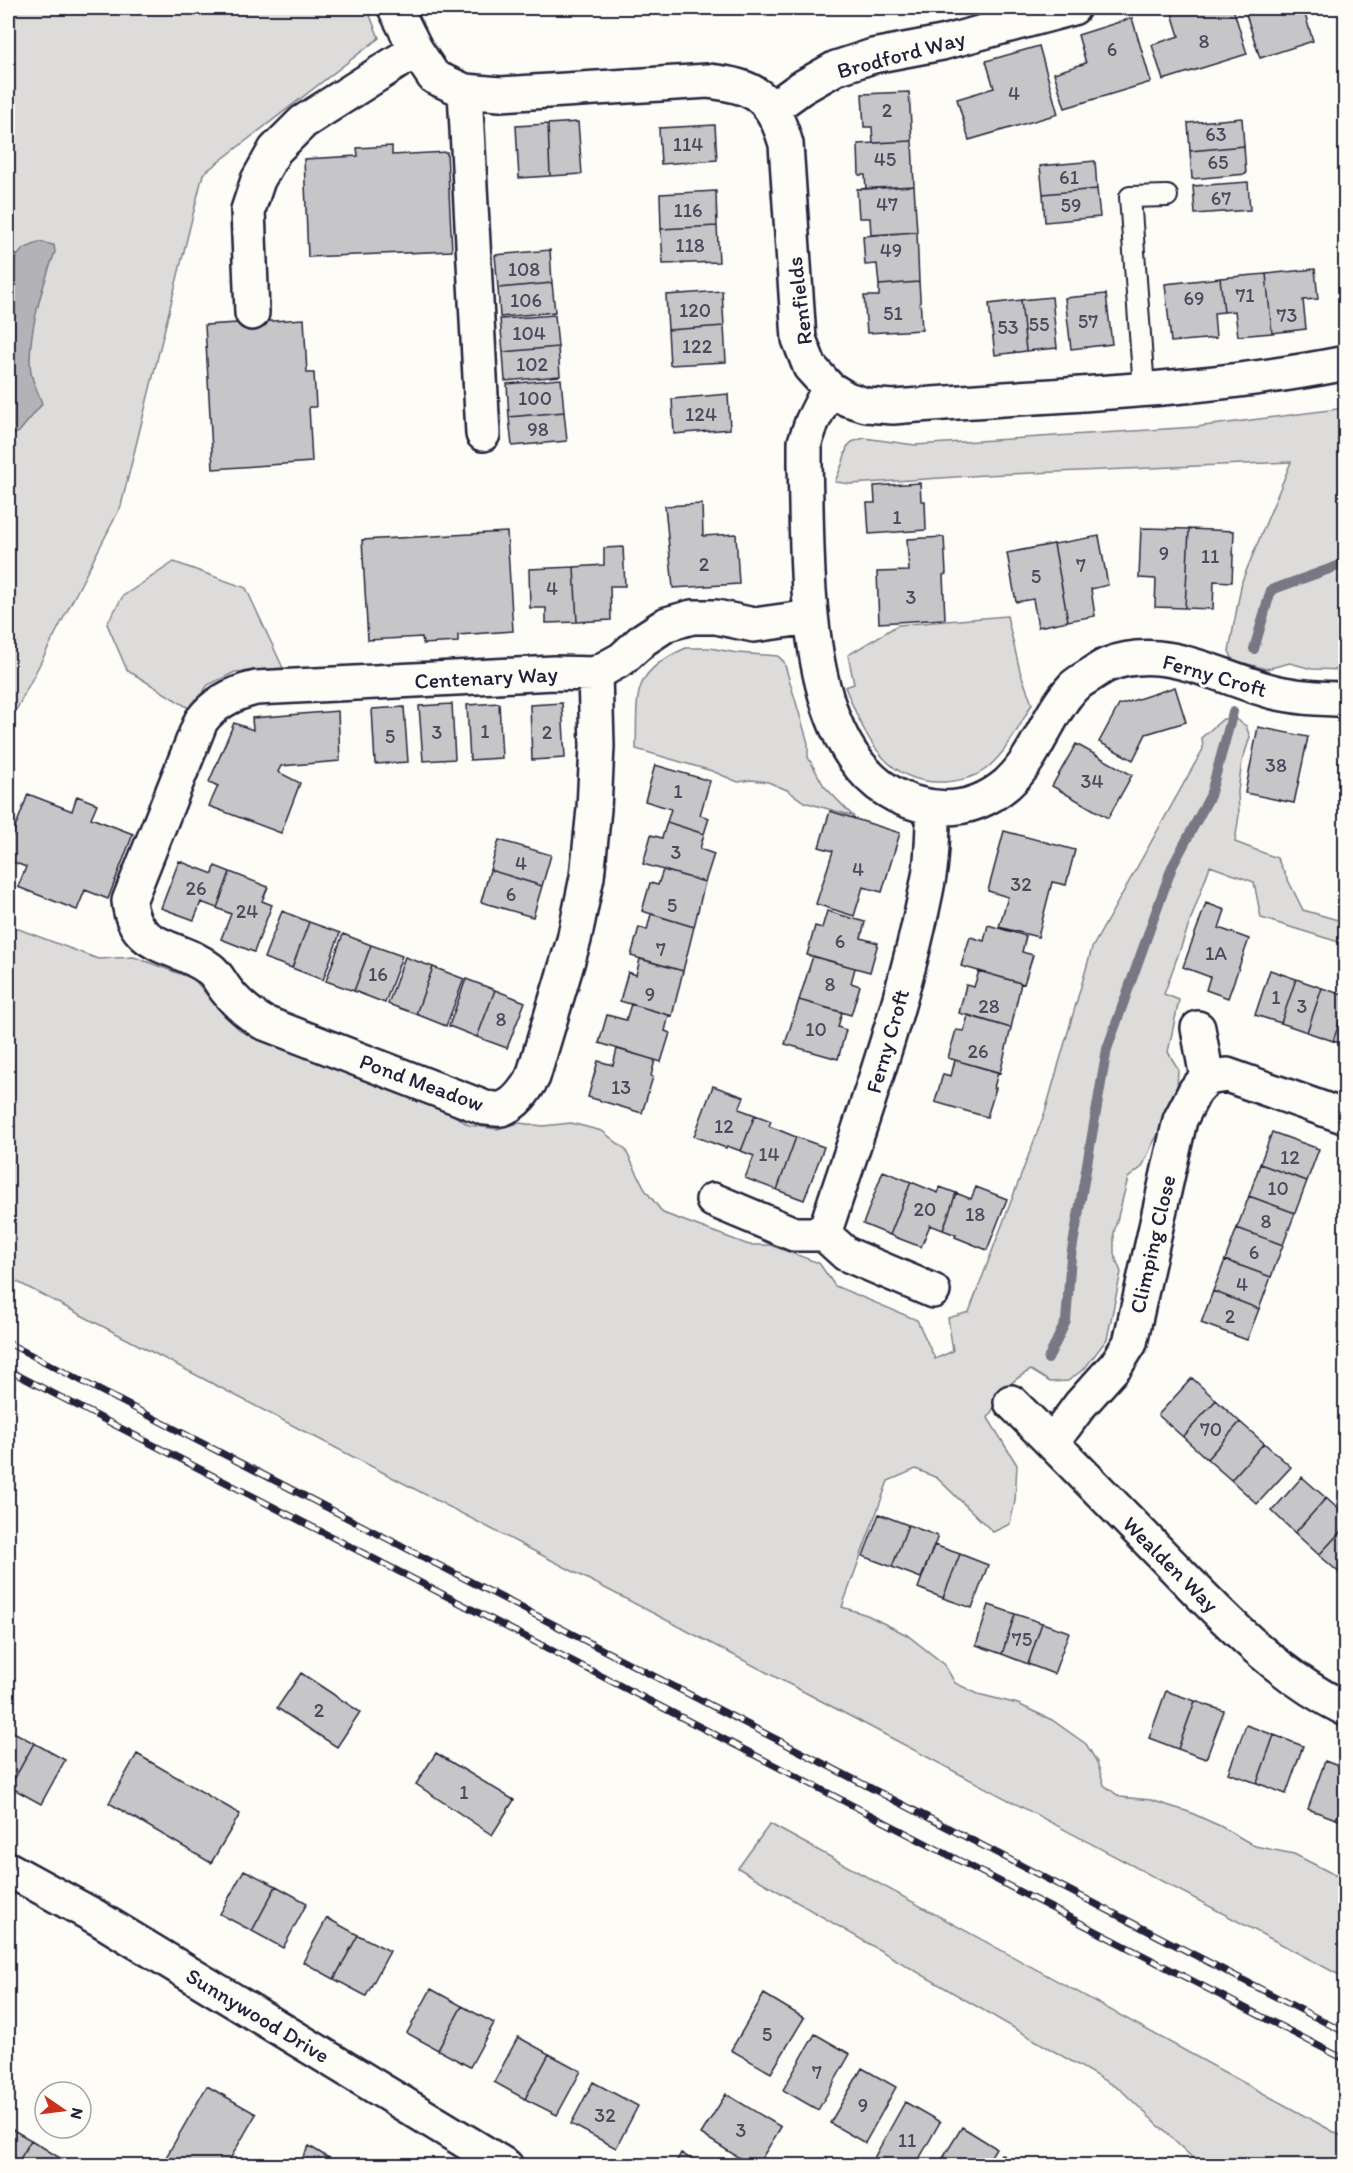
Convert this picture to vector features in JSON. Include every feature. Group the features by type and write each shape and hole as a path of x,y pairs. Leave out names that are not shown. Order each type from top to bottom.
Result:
{"street":[{"name":"Renfields","path":"395,8 416,50 434,77 465,91 500,94 708,81 735,84 752,91 772,109 780,124 786,144 799,339 810,368 829,388 848,399 866,405 893,407 1144,389 1294,374 1346,363"},
{"name":"Brodford Way","path":"772,109 801,88 836,68 873,56 942,43 1073,8"},
{"path":"252,313 248,210 258,180 275,150 303,122 416,50"},
{"path":"465,91 483,434"},
{"name":"Ferny Croft","path":"829,388 805,442 814,650 823,688 849,749 866,773 886,792 909,802 934,808 958,808 983,801 1008,783 1031,754 1051,716 1074,686 1107,665 1145,656 1180,661 1272,691 1312,700 1346,699"},
{"path":"595,674 622,659 644,639 667,624 692,617 716,617 754,625 811,617"},
{"name":"Centenary Way","path":"182,764 201,721 210,709 225,699 256,688 554,673 595,674"},
{"name":"Pond Meadow","path":"182,764 129,901 131,917 140,932 150,940 197,960 212,971 244,1010 262,1022 485,1108 500,1110 515,1101 526,1090 533,1077 574,940 587,877 594,809 597,729 595,674"},
{"name":"Ferny Croft","path":"824,1234 874,1087 898,1004 930,874 934,808"},
{"path":"1198,1028 1207,1078 1227,1075 1346,1117"},
{"name":"Climping Close","path":"1052,1443 1080,1405 1116,1365 1130,1343 1180,1120 1195,1091 1207,1078"},
{"path":"713,1200 794,1234 824,1234 846,1254 933,1291"},
{"name":"Wealden Way","path":"1011,1402 1209,1604 1254,1645 1297,1679 1346,1709"},
{"name":"Sunnywood Drive","path":"8,1869 96,1917 506,2166"}],"lane":[{"path":"1144,389 1130,197 1167,196"}],"shaded area":[{"path":"8,8 367,8 379,38 203,174 121,506 8,726"},
{"path":"40,242 54,245 55,252 41,295 31,344 31,373 42,404 19,432 8,438 8,267 23,249"},
{"path":"1345,408 1345,670 1312,669 1290,663 1266,669 1233,660 1229,651 1242,581 1291,462 985,475 851,484 835,482 847,447 852,442 864,438 915,445 1196,427"},
{"path":"174,562 246,588 283,668 235,672 208,685 190,709 127,670 107,624 123,596"},
{"path":"1007,616 1020,671 1032,704 1001,754 977,774 950,782 923,781 906,775 891,765 869,738 845,687 854,684 848,655 898,625"},
{"path":"686,648 710,648 737,653 778,656 784,662 808,743 808,757 824,786 853,816 804,802 787,790 768,782 751,780 738,782 712,771 636,749 640,687 654,667"},
{"path":"1234,718 1246,726 1250,737 1242,762 1235,842 1277,858 1303,910 1345,922 1345,944 1261,918 1254,882 1210,866 1164,994 1179,1000 1168,1052 1178,1069 1177,1089 1170,1116 1154,1141 1142,1167 1128,1178 1114,1232 1114,1254 1121,1272 1107,1339 1085,1368 1068,1381 1050,1382 1031,1370 1023,1374 1005,1390 988,1418 1017,1465 1015,1501 1010,1524 993,1532 937,1478 916,1469 888,1481 842,1607 867,1615 907,1635 944,1664 955,1683 978,1694 1018,1704 1052,1720 1086,1744 1097,1762 1104,1785 1120,1797 1151,1800 1189,1812 1255,1846 1294,1854 1345,1880 1345,1978 810,1695 8,1277 8,925 98,959 134,957 194,979 215,1005 242,1032 442,1108 469,1125 497,1129 519,1123 543,1126 571,1123 602,1131 625,1149 646,1191 663,1213 749,1245 770,1245 819,1263 835,1286 917,1320 935,1359 953,1351 948,1318 969,1312 1045,1112 1092,948 1203,749 1202,737 1223,719"},
{"path":"770,1824 1345,2138 1345,2165 1200,2165 1121,2090 738,1868"}],"building":[{"path":"1177,8 1233,8 1247,54 1163,80 1152,45 1179,36 1171,10"},
{"path":"1244,8 1303,8 1313,41 1260,58"},
{"path":"1132,18 1151,82 1065,108 1054,73 1086,63 1078,35"},
{"path":"1039,46 1058,114 969,140 957,99 994,88 986,61"},
{"path":"909,92 912,141 873,143 872,127 864,127 862,94"},
{"path":"1242,118 1244,146 1190,151 1188,123"},
{"path":"578,122 582,174 550,176 548,124"},
{"path":"548,124 550,176 519,178 516,126"},
{"path":"715,125 717,160 661,164 659,128"},
{"path":"912,141 914,186 866,189 865,175 859,175 858,144"},
{"path":"392,146 392,155 447,152 452,251 308,257 304,159 358,156 357,148"},
{"path":"1244,146 1246,174 1192,179 1190,151"},
{"path":"1095,161 1097,189 1043,194 1040,166"},
{"path":"1248,182 1250,210 1195,214 1193,186"},
{"path":"914,186 917,232 871,235 870,218 859,218 857,189"},
{"path":"1097,189 1100,217 1045,222 1043,194"},
{"path":"716,191 717,226 661,229 660,194"},
{"path":"717,226 719,262 663,264 661,229"},
{"path":"917,232 919,282 879,285 877,264 865,265 863,236"},
{"path":"550,250 552,283 498,288 495,255"},
{"path":"1315,269 1318,299 1303,300 1306,329 1272,333 1266,274"},
{"path":"1266,274 1272,333 1238,336 1235,311 1224,312 1220,278"},
{"path":"1220,278 1224,312 1214,313 1216,338 1171,342 1165,284"},
{"path":"919,282 922,330 867,333 864,296 879,296 879,285"},
{"path":"552,283 555,312 500,317 498,288"},
{"path":"722,291 724,326 668,330 666,295"},
{"path":"1106,294 1112,344 1071,349 1065,298"},
{"path":"1052,297 1057,348 1026,351 1021,300"},
{"path":"1021,300 1026,351 995,355 989,304"},
{"path":"555,315 558,347 503,352 500,319"},
{"path":"304,319 307,373 314,373 316,407 309,407 312,462 213,469 205,325"},
{"path":"724,326 726,362 670,365 668,330"},
{"path":"558,347 560,376 505,381 503,352"},
{"path":"561,379 564,412 509,417 507,384"},
{"path":"728,394 730,429 674,434 672,399"},
{"path":"564,412 567,441 512,446 509,417"},
{"path":"920,483 921,501 925,501 926,530 869,534 867,503 875,503 874,486"},
{"path":"702,504 703,536 736,534 739,584 673,588 665,506"},
{"path":"1141,528 1189,529 1185,608 1155,607 1156,579 1139,578"},
{"path":"1189,529 1234,531 1232,582 1214,581 1213,609 1185,608"},
{"path":"507,532 513,631 458,635 458,642 423,644 422,637 368,640 362,540"},
{"path":"1099,536 1108,585 1091,589 1095,616 1068,621 1054,544"},
{"path":"944,537 945,619 879,623 877,572 909,571 907,539"},
{"path":"1054,544 1068,621 1038,627 1033,599 1016,602 1007,553"},
{"path":"623,547 625,586 610,586 611,620 577,622 574,567 604,565 604,548"},
{"path":"574,567 577,622 546,623 546,608 530,608 529,569"},
{"path":"1175,687 1186,722 1146,734 1133,760 1099,742 1119,705"},
{"path":"499,703 502,758 470,760 467,705"},
{"path":"562,703 565,758 532,760 530,705"},
{"path":"452,704 455,759 423,761 419,706"},
{"path":"404,707 408,762 375,764 372,709"},
{"path":"338,711 340,761 281,766 278,772 300,783 281,833 209,806 218,786 209,782 234,723 253,730 252,718"},
{"path":"1258,727 1308,737 1294,803 1245,793"},
{"path":"1076,744 1132,775 1108,818 1052,786"},
{"path":"655,765 710,781 700,815 709,818 704,834 667,822 671,809 645,801"},
{"path":"28,794 72,811 77,796 97,804 91,818 133,834 108,899 85,890 77,910 18,887 26,867 8,860 8,847"},
{"path":"830,811 900,833 882,892 863,887 854,916 816,904 833,851 819,847"},
{"path":"667,822 704,834 700,849 714,854 705,882 643,864 651,835 662,838"},
{"path":"1004,831 1075,850 1066,885 1052,882 1038,937 999,927 1008,897 988,891"},
{"path":"499,840 551,855 542,886 490,870"},
{"path":"179,861 213,874 215,866 230,872 217,908 201,902 194,920 161,908"},
{"path":"490,870 542,886 533,917 481,902"},
{"path":"663,870 705,882 694,927 642,911 650,883 658,885"},
{"path":"230,872 268,887 262,901 272,905 254,952 221,939 231,914 217,908"},
{"path":"1206,903 1225,910 1219,928 1249,939 1228,998 1206,990 1210,977 1183,967"},
{"path":"282,911 309,922 292,968 264,958"},
{"path":"827,911 865,922 861,938 878,943 870,972 807,955 815,926 822,928"},
{"path":"651,914 694,927 683,971 631,956 639,927 647,930"},
{"path":"309,922 340,933 323,980 292,968"},
{"path":"988,925 1026,936 1022,952 1033,955 1024,984 961,966 970,937 984,941"},
{"path":"343,934 371,945 354,991 326,981"},
{"path":"371,945 402,956 385,1003 354,991"},
{"path":"813,956 855,968 851,983 860,986 851,1015 799,1000"},
{"path":"405,957 433,967 416,1014 388,1004"},
{"path":"640,959 683,971 672,1016 620,1001 628,972 636,975"},
{"path":"433,967 464,979 446,1026 416,1014"},
{"path":"1270,970 1296,979 1281,1023 1255,1015"},
{"path":"979,971 1021,983 1011,1028 959,1013 966,985 974,987"},
{"path":"466,979 495,990 477,1037 449,1026"},
{"path":"1296,979 1322,988 1307,1032 1281,1023"},
{"path":"1322,988 1346,996 1346,1004 1333,1041 1307,1032"},
{"path":"495,990 525,1002 507,1048 477,1037"},
{"path":"799,1000 842,1012 838,1027 846,1030 838,1059 785,1044"},
{"path":"631,1004 669,1015 665,1031 670,1033 661,1062 599,1043 607,1015 626,1020"},
{"path":"1346,1004 1346,1045 1333,1041"},
{"path":"968,1015 1011,1028 1000,1073 948,1058 956,1030 964,1031"},
{"path":"617,1049 655,1060 651,1076 653,1077 642,1113 588,1097 598,1061 613,1065"},
{"path":"955,1060 998,1072 994,1088 996,1088 987,1117 935,1102 943,1074 951,1076"},
{"path":"713,1086 744,1097 739,1109 755,1115 741,1151 694,1136"},
{"path":"755,1115 771,1121 769,1126 796,1137 777,1190 745,1178 754,1156 741,1151"},
{"path":"1272,1132 1319,1149 1307,1181 1260,1164"},
{"path":"796,1137 824,1147 804,1200 777,1190"},
{"path":"1260,1164 1307,1181 1295,1213 1249,1196"},
{"path":"883,1171 911,1182 890,1235 863,1224"},
{"path":"911,1182 938,1193 940,1187 956,1193 943,1230 930,1225 921,1247 890,1235"},
{"path":"976,1187 1007,1199 987,1250 943,1230 956,1193 971,1199"},
{"path":"1249,1196 1295,1213 1283,1245 1237,1228"},
{"path":"1237,1228 1283,1245 1271,1277 1225,1260"},
{"path":"1225,1260 1271,1277 1259,1309 1213,1291"},
{"path":"1213,1291 1259,1309 1247,1340 1201,1323"},
{"path":"1192,1378 1216,1400 1183,1437 1158,1415"},
{"path":"1216,1400 1240,1422 1207,1459 1183,1437"},
{"path":"1240,1422 1264,1443 1231,1480 1207,1459"},
{"path":"1264,1443 1291,1467 1257,1504 1231,1480"},
{"path":"1302,1477 1326,1498 1295,1533 1272,1511"},
{"path":"1326,1498 1346,1516 1346,1526 1319,1555 1295,1533"},
{"path":"879,1514 908,1525 892,1567 863,1556"},
{"path":"908,1525 938,1536 921,1578 892,1567"},
{"path":"1346,1526 1346,1575 1344,1577 1319,1555"},
{"path":"934,1545 960,1554 943,1598 918,1588"},
{"path":"960,1554 988,1565 972,1608 943,1598"},
{"path":"989,1605 1015,1614 1002,1654 976,1645"},
{"path":"1015,1614 1042,1623 1028,1664 1002,1654"},
{"path":"1042,1623 1069,1632 1054,1674 1028,1664"},
{"path":"301,1673 360,1712 337,1747 277,1708"},
{"path":"1166,1691 1195,1701 1178,1749 1149,1738"},
{"path":"1195,1701 1224,1711 1206,1759 1178,1749"},
{"path":"1246,1725 1274,1735 1257,1783 1228,1773"},
{"path":"8,1729 34,1743 10,1787 8,1786"},
{"path":"1274,1735 1303,1746 1286,1794 1257,1783"},
{"path":"34,1743 65,1760 41,1804 10,1787"},
{"path":"436,1753 514,1800 492,1835 416,1784"},
{"path":"137,1754 240,1814 211,1863 109,1803"},
{"path":"1325,1761 1346,1769 1346,1794 1336,1819 1308,1809"},
{"path":"1346,1794 1346,1823 1336,1819"},
{"path":"244,1870 276,1886 252,1931 220,1914"},
{"path":"276,1886 307,1903 283,1948 252,1931"},
{"path":"327,1918 358,1935 334,1979 303,1962"},
{"path":"358,1935 390,1951 366,1996 334,1979"},
{"path":"431,1989 462,2006 438,2050 407,2033"},
{"path":"764,1994 804,2018 771,2073 731,2050"},
{"path":"462,2006 494,2023 470,2067 438,2050"},
{"path":"815,2034 850,2054 818,2110 783,2090"},
{"path":"518,2037 549,2054 525,2099 494,2082"},
{"path":"549,2054 581,2071 557,2115 525,2099"},
{"path":"862,2068 896,2087 865,2143 830,2123"},
{"path":"593,2082 638,2106 616,2148 571,2124"},
{"path":"207,2086 256,2114 226,2166 161,2166"},
{"path":"726,2094 781,2127 757,2166 752,2166 701,2134"},
{"path":"905,2102 940,2122 915,2166 887,2166 874,2158"},
{"path":"8,2127 31,2140 16,2166 8,2166"},
{"path":"962,2127 996,2148 985,2166 938,2166"},
{"path":"31,2140 60,2158 56,2166 16,2166"},
{"path":"309,2146 339,2164 338,2166 298,2166"},
{"path":"681,2153 702,2166 674,2166"},
{"path":"1001,2154 1018,2166 994,2166"}],"waterway":[{"path":"1254,649 1271,590 1346,563"},
{"path":"1048,1359 1066,1321 1071,1256 1107,1049 1172,867 1210,796 1233,712"}],"railway":[{"path":"8,1343 1346,2033"},
{"path":"8,1370 1346,2060"}]}
